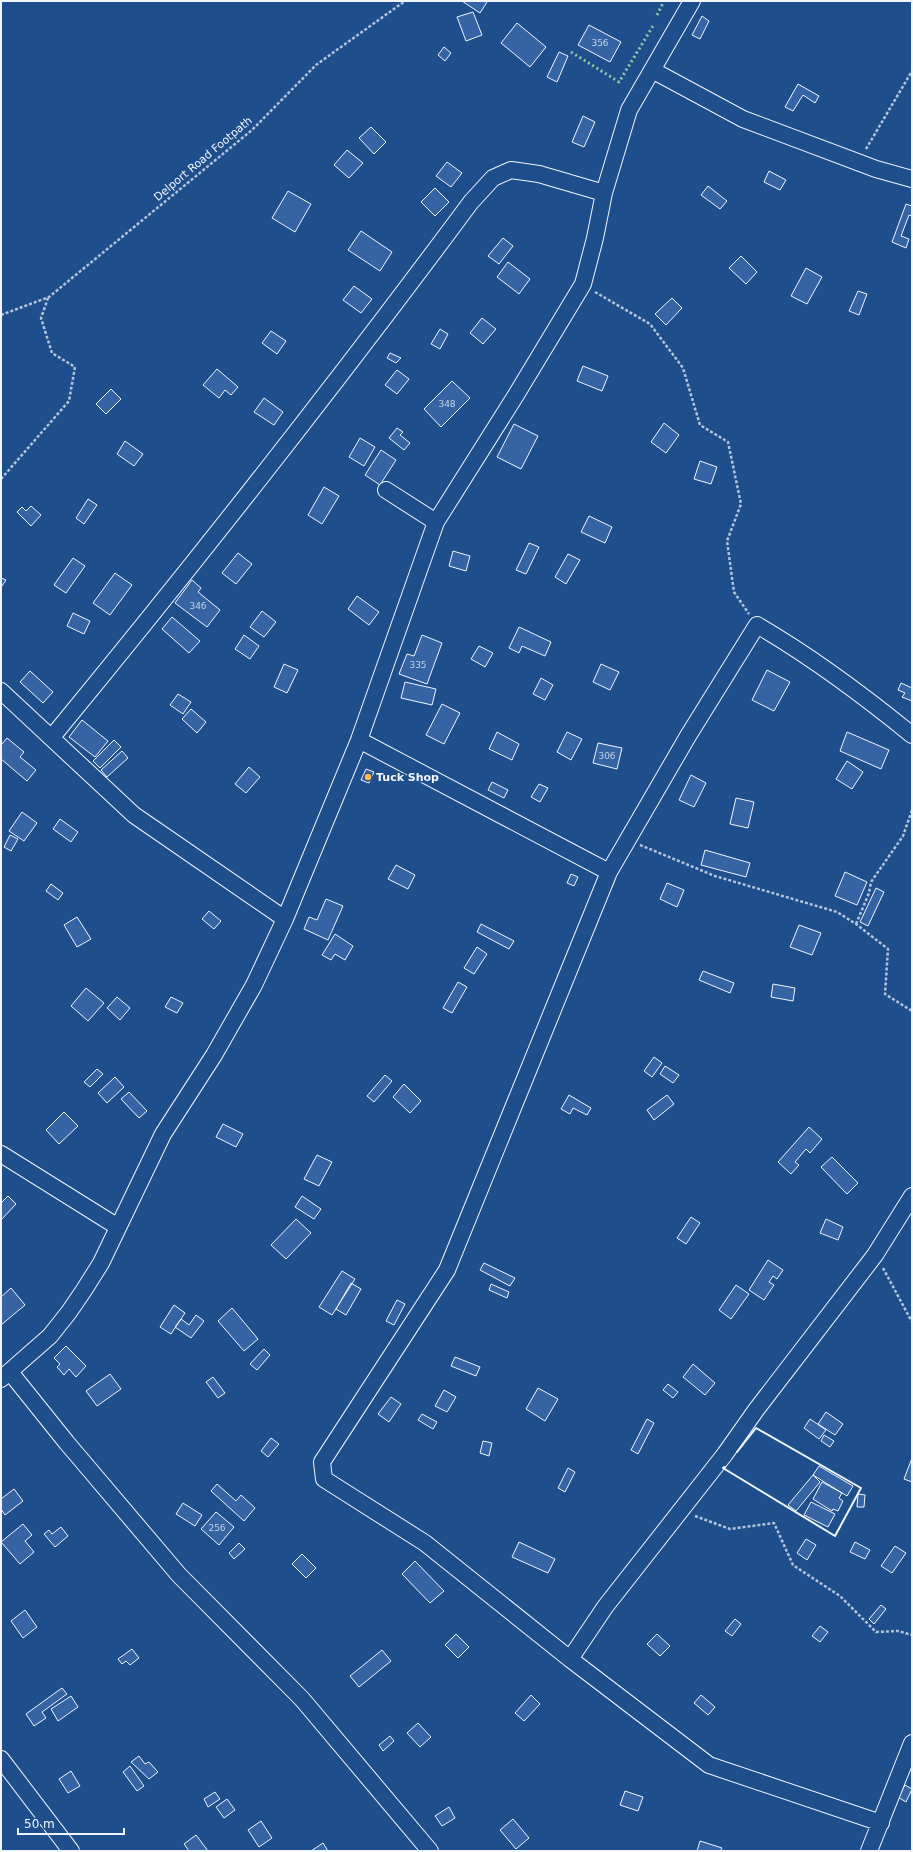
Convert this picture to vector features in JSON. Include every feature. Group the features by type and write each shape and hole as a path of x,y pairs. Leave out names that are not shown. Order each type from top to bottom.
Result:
{"street":[{"path":"430,1851 302,1699 179,1575 67,1443 6,1376 50,1336 69,1312 101,1263 163,1134 214,1055 254,985 285,919 360,740 395,635 436,522 516,395 583,284 595,238 604,193 629,110 692,1"},
{"path":"652,70 743,119 860,162 912,179"},
{"path":"52,737 180,580 312,414 471,202 493,178 511,170 539,174 604,193"},
{"path":"386,490 436,522"},
{"path":"881,1823 709,1765 570,1659 425,1543 324,1479 322,1462 447,1270 609,872 688,736 757,625 798,648 912,735"},
{"path":"1,691 134,815 285,919"},
{"path":"360,740 609,872"},
{"path":"1,1154 118,1227"},
{"path":"570,1659 605,1607 725,1454 761,1403 876,1255 912,1196"},
{"path":"869,1851 912,1743"},
{"path":"1,1759 71,1851"}],"path":[{"name":"Delport Road Footpath","path":"1,315 49,297 252,130 316,65 405,1"},
{"path":"860,162 867,146 912,71"},
{"path":"583,284 650,324 683,368 700,425 728,442 740,504 727,541 734,592 757,625"},
{"path":"1,479 69,401 75,367 52,353 41,318 49,297"},
{"path":"856,924 870,893 871,882 903,836 912,810"},
{"path":"627,840 715,876 836,912 856,924 888,949 885,994 912,1011"},
{"path":"876,1255 912,1322"},
{"path":"681,1511 730,1529 774,1523 793,1565 840,1596 876,1632 898,1631 912,1635"}],"building":[{"path":"462,1 486,1 487,2 480,13"},
{"path":"473,12 482,35 466,41 457,17"},
{"path":"702,16 709,21 700,39 692,35"},
{"path":"517,23 546,47 530,67 501,43"},
{"path":"589,25 621,42 610,62 578,45"},
{"path":"444,47 451,53 445,61 438,55"},
{"path":"559,52 568,56 557,82 547,77"},
{"path":"798,84 819,96 815,103 803,95 793,111 785,107"},
{"path":"583,116 595,122 584,147 572,142"},
{"path":"371,127 386,142 374,154 359,138"},
{"path":"347,150 363,163 349,178 334,165"},
{"path":"447,162 462,173 451,187 436,176"},
{"path":"769,171 786,180 780,190 764,182"},
{"path":"708,186 727,201 720,209 701,195"},
{"path":"435,188 449,202 435,216 421,202"},
{"path":"288,191 311,204 295,232 272,218"},
{"path":"906,204 912,206 912,216 909,215 901,236 909,239 906,248 892,242"},
{"path":"361,231 392,252 380,271 348,250"},
{"path":"503,238 513,246 499,264 488,256"},
{"path":"741,256 757,272 746,284 729,268"},
{"path":"508,262 530,279 519,294 497,277"},
{"path":"806,268 822,277 807,304 791,296"},
{"path":"354,286 372,299 361,313 343,300"},
{"path":"858,291 867,294 859,315 849,311"},
{"path":"672,298 682,308 666,325 655,314"},
{"path":"482,318 496,329 483,344 470,333"},
{"path":"440,329 448,334 440,349 431,344"},
{"path":"271,331 286,341 277,354 262,343"},
{"path":"390,353 401,358 396,363 387,358"},
{"path":"583,366 608,376 602,391 577,381"},
{"path":"217,369 238,387 231,395 225,390 219,398 203,385"},
{"path":"397,370 409,379 397,394 385,385"},
{"path":"452,381 470,398 441,427 424,409"},
{"path":"111,389 121,399 106,414 96,404"},
{"path":"264,398 283,412 274,425 254,412"},
{"path":"664,423 679,435 666,453 651,442"},
{"path":"514,424 538,436 521,469 497,457"},
{"path":"397,428 403,432 400,435 410,443 404,450 389,438"},
{"path":"360,438 375,447 364,466 349,457"},
{"path":"125,441 143,454 134,466 117,454"},
{"path":"381,450 396,460 380,485 365,475"},
{"path":"700,461 717,467 711,484 694,479"},
{"path":"324,487 339,496 322,524 308,515"},
{"path":"88,499 97,505 84,524 76,518"},
{"path":"31,506 41,515 31,526 17,512 22,507 26,511"},
{"path":"589,516 612,527 605,543 581,532"},
{"path":"529,543 539,547 526,574 516,570"},
{"path":"453,551 470,556 466,571 449,566"},
{"path":"238,553 252,564 236,584 222,573"},
{"path":"568,554 580,560 566,584 555,577"},
{"path":"73,558 85,566 66,593 54,585"},
{"path":"115,573 132,585 110,615 93,603"},
{"path":"1,578 6,580 2,586 1,586"},
{"path":"192,580 201,588 198,592 220,610 207,627 175,603"},
{"path":"357,596 379,612 369,625 348,609"},
{"path":"262,611 276,622 264,637 250,627"},
{"path":"73,613 90,621 84,634 67,626"},
{"path":"172,617 200,641 189,653 162,629"},
{"path":"519,627 551,642 545,656 522,646 519,653 509,648"},
{"path":"244,635 259,646 250,659 235,649"},
{"path":"422,635 442,643 427,684 399,674 407,654 414,656"},
{"path":"479,646 493,653 485,667 471,659"},
{"path":"284,664 298,670 287,693 274,687"},
{"path":"601,664 619,672 610,690 593,682"},
{"path":"767,670 790,682 774,711 752,700"},
{"path":"30,671 53,692 43,703 20,682"},
{"path":"541,678 553,685 545,700 533,694"},
{"path":"405,682 436,689 432,705 401,698"},
{"path":"901,683 912,688 912,701 902,697 905,693 898,690"},
{"path":"178,694 191,702 183,714 170,705"},
{"path":"442,704 460,713 444,744 426,735"},
{"path":"191,709 206,722 197,733 182,719"},
{"path":"82,720 108,741 95,757 69,737"},
{"path":"497,732 519,744 512,760 489,749"},
{"path":"567,732 582,739 571,760 557,752"},
{"path":"847,732 889,750 881,769 840,751"},
{"path":"7,738 24,752 20,757 36,770 27,781 1,759 1,745"},
{"path":"114,740 121,747 100,768 93,761"},
{"path":"598,743 622,748 617,769 593,763"},
{"path":"122,751 128,758 107,777 101,770"},
{"path":"847,761 863,772 852,789 836,779"},
{"path":"249,767 260,777 246,793 235,784"},
{"path":"366,769 374,772 369,783 361,780"},
{"path":"691,775 706,783 694,807 679,800"},
{"path":"492,782 508,790 504,798 488,790"},
{"path":"539,784 548,788 540,802 531,797"},
{"path":"736,798 754,802 748,828 730,824"},
{"path":"22,812 37,823 24,841 9,831"},
{"path":"60,819 78,832 71,842 53,829"},
{"path":"10,835 18,839 11,851 4,847"},
{"path":"705,850 750,863 746,877 701,865"},
{"path":"396,865 415,875 408,889 388,879"},
{"path":"845,872 867,882 857,905 835,896"},
{"path":"571,874 578,877 574,886 567,883"},
{"path":"667,883 684,890 677,907 660,899"},
{"path":"51,884 63,893 58,900 46,891"},
{"path":"876,888 884,892 868,926 860,922"},
{"path":"326,899 343,906 328,940 304,929 309,917 317,920"},
{"path":"209,911 221,921 214,929 202,919"},
{"path":"77,917 91,939 77,947 64,925"},
{"path":"481,924 514,941 509,949 477,932"},
{"path":"799,925 821,933 812,955 790,947"},
{"path":"335,934 353,946 345,960 335,954 331,960 322,955"},
{"path":"477,947 487,954 474,974 464,968"},
{"path":"703,971 734,983 730,993 699,980"},
{"path":"458,982 467,987 452,1013 443,1008"},
{"path":"773,984 795,988 793,1001 771,997"},
{"path":"86,988 104,1003 88,1021 71,1006"},
{"path":"117,997 130,1008 120,1020 107,1008"},
{"path":"171,997 183,1003 177,1013 165,1007"},
{"path":"654,1057 662,1063 652,1077 644,1071"},
{"path":"665,1066 679,1075 673,1083 660,1074"},
{"path":"97,1069 103,1074 90,1087 84,1082"},
{"path":"385,1075 392,1081 374,1102 367,1096"},
{"path":"115,1077 124,1087 107,1103 98,1093"},
{"path":"404,1084 421,1101 410,1113 393,1097"},
{"path":"129,1092 147,1111 139,1118 121,1099"},
{"path":"569,1095 591,1108 587,1115 573,1108 570,1114 561,1109"},
{"path":"667,1095 674,1104 654,1120 647,1110"},
{"path":"64,1112 78,1126 59,1144 46,1130"},
{"path":"223,1124 243,1134 236,1147 216,1137"},
{"path":"809,1127 822,1139 810,1153 806,1149 795,1162 799,1165 791,1174 778,1162"},
{"path":"317,1155 332,1162 319,1186 304,1179"},
{"path":"832,1157 858,1183 847,1194 821,1167"},
{"path":"8,1196 16,1204 1,1220 1,1203"},
{"path":"302,1196 321,1209 314,1219 295,1207"},
{"path":"691,1217 700,1223 686,1244 677,1238"},
{"path":"296,1219 311,1233 286,1259 271,1245"},
{"path":"826,1219 843,1227 838,1240 820,1233"},
{"path":"768,1260 783,1270 777,1279 773,1276 769,1282 774,1285 764,1300 749,1290"},
{"path":"484,1263 515,1278 510,1286 480,1270"},
{"path":"342,1271 355,1279 332,1315 319,1307"},
{"path":"351,1283 361,1289 346,1315 336,1309"},
{"path":"491,1284 509,1292 507,1298 489,1290"},
{"path":"736,1285 749,1294 731,1319 719,1310"},
{"path":"11,1288 25,1305 1,1325 1,1297"},
{"path":"397,1300 405,1304 394,1325 386,1321"},
{"path":"174,1305 185,1313 171,1334 160,1327"},
{"path":"232,1308 258,1339 244,1351 218,1321"},
{"path":"196,1315 204,1321 191,1338 175,1327 181,1319 189,1325"},
{"path":"66,1346 86,1366 76,1377 69,1369 64,1375 57,1367 60,1364 54,1358"},
{"path":"264,1349 270,1355 257,1370 250,1364"},
{"path":"455,1357 480,1367 476,1376 451,1366"},
{"path":"693,1364 715,1383 705,1395 683,1377"},
{"path":"110,1374 121,1389 97,1406 86,1391"},
{"path":"213,1377 225,1393 218,1398 206,1382"},
{"path":"668,1384 678,1392 673,1398 663,1390"},
{"path":"538,1388 558,1399 545,1421 526,1409"},
{"path":"444,1390 456,1397 447,1412 435,1406"},
{"path":"391,1397 401,1404 389,1422 378,1414"},
{"path":"826,1412 843,1424 835,1435 818,1424"},
{"path":"422,1414 437,1422 433,1429 418,1420"},
{"path":"647,1419 654,1423 638,1454 631,1450"},
{"path":"810,1419 826,1430 819,1439 804,1428"},
{"path":"824,1435 834,1441 830,1447 821,1441"},
{"path":"271,1438 279,1444 268,1457 261,1451"},
{"path":"483,1441 492,1443 489,1456 480,1453"},
{"path":"912,1458 912,1482 904,1479"},
{"path":"819,1466 853,1486 847,1496 813,1475"},
{"path":"568,1468 575,1472 565,1492 558,1488"},
{"path":"813,1475 820,1482 796,1511 788,1505"},
{"path":"822,1482 842,1493 839,1498 843,1501 838,1511 833,1509 832,1511 813,1499"},
{"path":"217,1484 236,1501 241,1495 255,1508 244,1521 211,1491"},
{"path":"14,1489 23,1501 5,1515 1,1509 1,1499"},
{"path":"858,1494 865,1495 864,1507 857,1507"},
{"path":"811,1502 835,1514 828,1527 804,1515"},
{"path":"183,1503 202,1515 195,1526 176,1514"},
{"path":"216,1512 234,1527 219,1545 201,1529"},
{"path":"23,1524 32,1535 25,1541 34,1552 20,1564 1,1542"},
{"path":"61,1527 68,1536 55,1547 44,1534 49,1530 52,1534"},
{"path":"806,1539 816,1545 807,1560 797,1553"},
{"path":"519,1542 555,1559 548,1573 512,1557"},
{"path":"855,1542 870,1550 865,1559 850,1552"},
{"path":"239,1543 245,1549 234,1559 229,1553"},
{"path":"895,1546 906,1553 892,1573 881,1566"},
{"path":"302,1554 316,1568 306,1578 292,1564"},
{"path":"415,1561 444,1591 430,1603 402,1574"},
{"path":"881,1605 886,1609 874,1624 869,1619"},
{"path":"25,1610 37,1627 23,1638 11,1621"},
{"path":"735,1619 741,1624 732,1636 725,1631"},
{"path":"820,1626 828,1632 820,1642 812,1636"},
{"path":"456,1634 469,1647 458,1658 445,1645"},
{"path":"657,1634 670,1646 660,1656 647,1644"},
{"path":"132,1649 139,1658 130,1665 126,1661 122,1664 118,1659"},
{"path":"382,1650 391,1661 359,1687 350,1676"},
{"path":"62,1688 67,1694 42,1712 46,1718 34,1726 26,1714"},
{"path":"531,1695 540,1704 524,1721 515,1713"},
{"path":"701,1695 715,1707 708,1715 694,1703"},
{"path":"71,1696 78,1707 58,1721 51,1709"},
{"path":"418,1723 431,1737 420,1747 407,1733"},
{"path":"390,1736 394,1741 383,1751 379,1745"},
{"path":"139,1756 145,1764 149,1762 158,1772 149,1779 131,1762"},
{"path":"130,1766 144,1786 137,1791 123,1772"},
{"path":"71,1771 80,1786 68,1793 59,1779"},
{"path":"905,1785 912,1789 906,1802 898,1797"},
{"path":"625,1791 643,1797 638,1811 620,1805"},
{"path":"215,1792 220,1799 208,1807 204,1799"},
{"path":"227,1799 235,1810 224,1818 216,1807"},
{"path":"449,1807 455,1818 442,1826 435,1816"},
{"path":"513,1819 529,1838 516,1849 500,1830"},
{"path":"261,1821 272,1838 259,1847 248,1830"},
{"path":"196,1835 208,1851 189,1851 184,1844"},
{"path":"700,1841 722,1848 720,1851 697,1851"},
{"path":"323,1843 328,1851 311,1851"}],"hedge":[{"path":"657,15 664,1"},
{"path":"571,52 619,82 653,26"}],"wall":[{"path":"725,1467 723,1468 835,1536 861,1488 756,1428 737,1452"}],"place":[{"name":"Tuck Shop","path":"368,777"}]}
